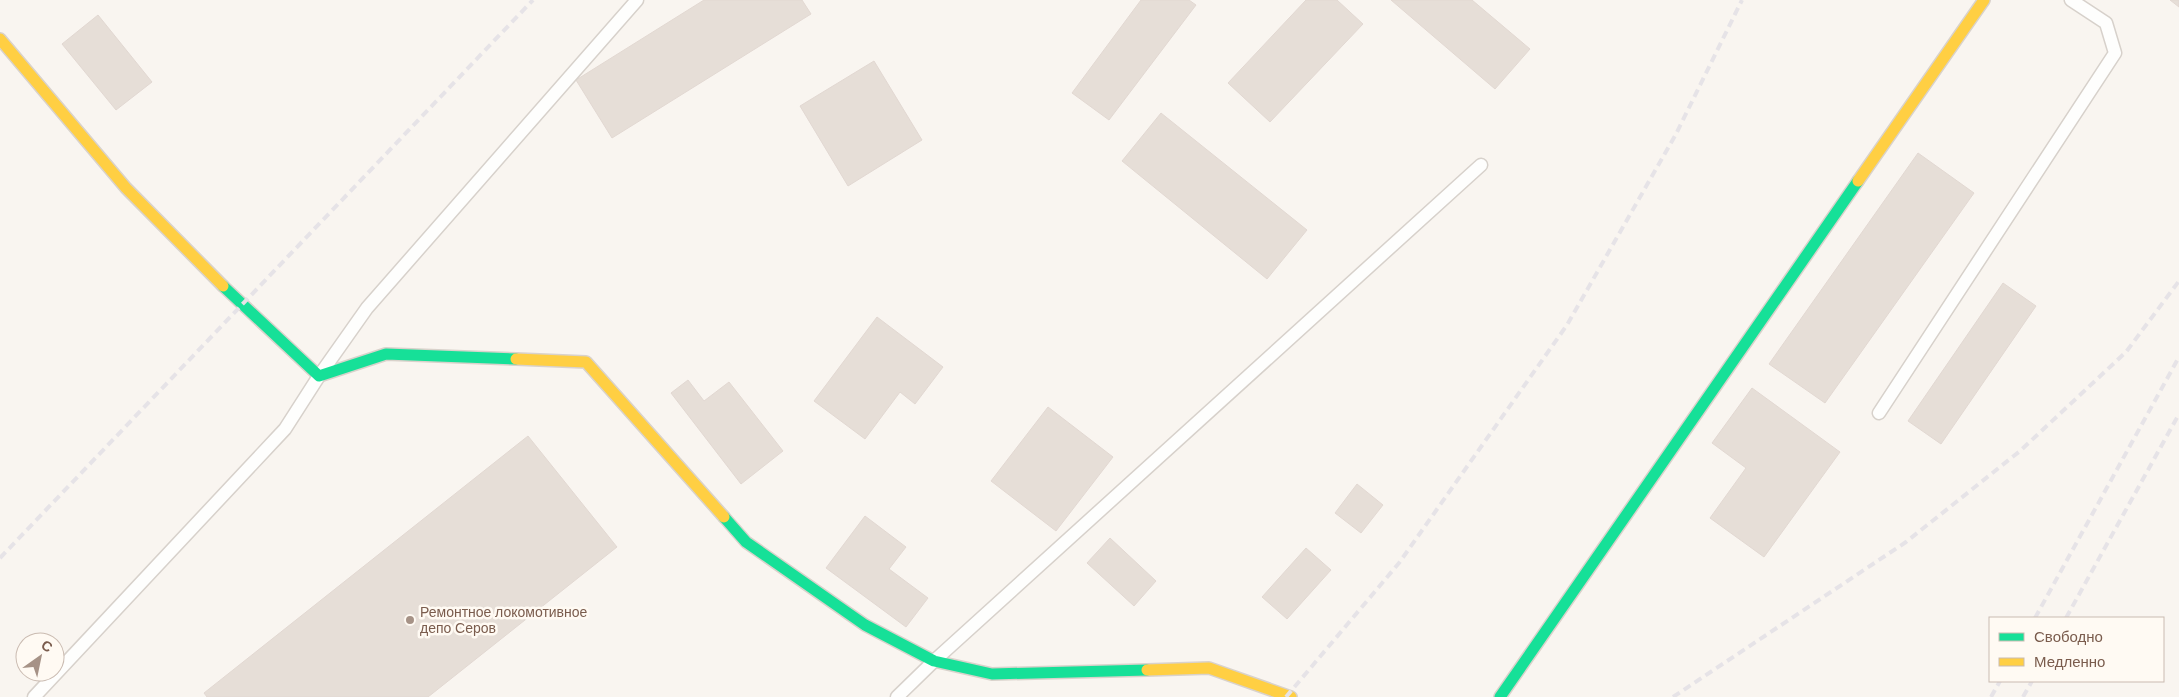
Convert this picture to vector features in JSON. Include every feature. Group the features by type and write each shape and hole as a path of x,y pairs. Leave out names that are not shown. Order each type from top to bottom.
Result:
{"street":[{"path":"1500,697 1984,0"},
{"path":"0,39 126,188 241,304 319,376 386,354 586,362 746,542 865,624 934,661 992,674 1209,668 1291,697"}],"lane":[{"path":"34,697 285,429 319,376 367,308 638,0"},
{"path":"1879,413 2116,53 2106,23 2071,0"},
{"path":"897,697 934,661 1481,164"}],"building":[{"path":"704,0 802,0 811,14 612,138 576,80"},
{"path":"1141,0 1189,0 1196,5 1109,120 1072,93"},
{"path":"1306,0 1337,0 1363,24 1270,122 1228,83"},
{"path":"1391,0 1472,0 1530,49 1495,89"},
{"path":"2170,0 2179,0 2179,7"},
{"path":"98,15 152,82 116,110 62,44"},
{"path":"874,61 922,140 848,186 800,106"},
{"path":"1161,113 1307,230 1267,279 1122,161"},
{"path":"1918,153 1974,193 1825,403 1769,364"},
{"path":"2003,283 2036,306 1941,444 1908,421"},
{"path":"877,317 943,367 915,404 900,392 865,439 814,401"},
{"path":"688,380 704,401 729,382 783,451 741,484 671,393"},
{"path":"1752,388 1840,452 1764,557 1710,518 1746,468 1712,443"},
{"path":"1048,407 1113,457 1056,531 991,481"},
{"name":"Ремонтное локомотивное депо Серов","path":"528,436 617,547 428,697 207,697 204,693"},
{"path":"1357,484 1383,505 1361,533 1335,513"},
{"path":"865,516 906,547 889,569 928,598 906,627 826,568"},
{"path":"1110,538 1156,581 1134,606 1087,563"},
{"path":"1306,548 1331,570 1287,619 1262,597"}],"railway":[{"path":"0,558 533,0"},
{"path":"1286,697 1399,563 1567,325 1676,134 1742,0"},
{"path":"1673,697 1906,542 2020,451 2126,352 2179,281"},
{"path":"2036,617 2179,357"},
{"path":"2067,617 2179,414"},
{"path":"1991,697 1999,682"},
{"path":"2023,697 2031,682"}],"traffic: fast":[{"path":"1500,697 1858,181"},
{"path":"223,286 319,376 386,354 516,359"},
{"path":"724,517 746,542 865,625 934,661 992,674 1147,670"}],"traffic: slow":[{"path":"1858,181 1984,0"},
{"path":"0,39 126,188 223,286"},
{"path":"516,359 586,362 724,517"},
{"path":"1147,670 1209,668 1291,697"}],"place":[{"name":"Ремонтное локомотивное депо Серов","path":"410,620"}]}
